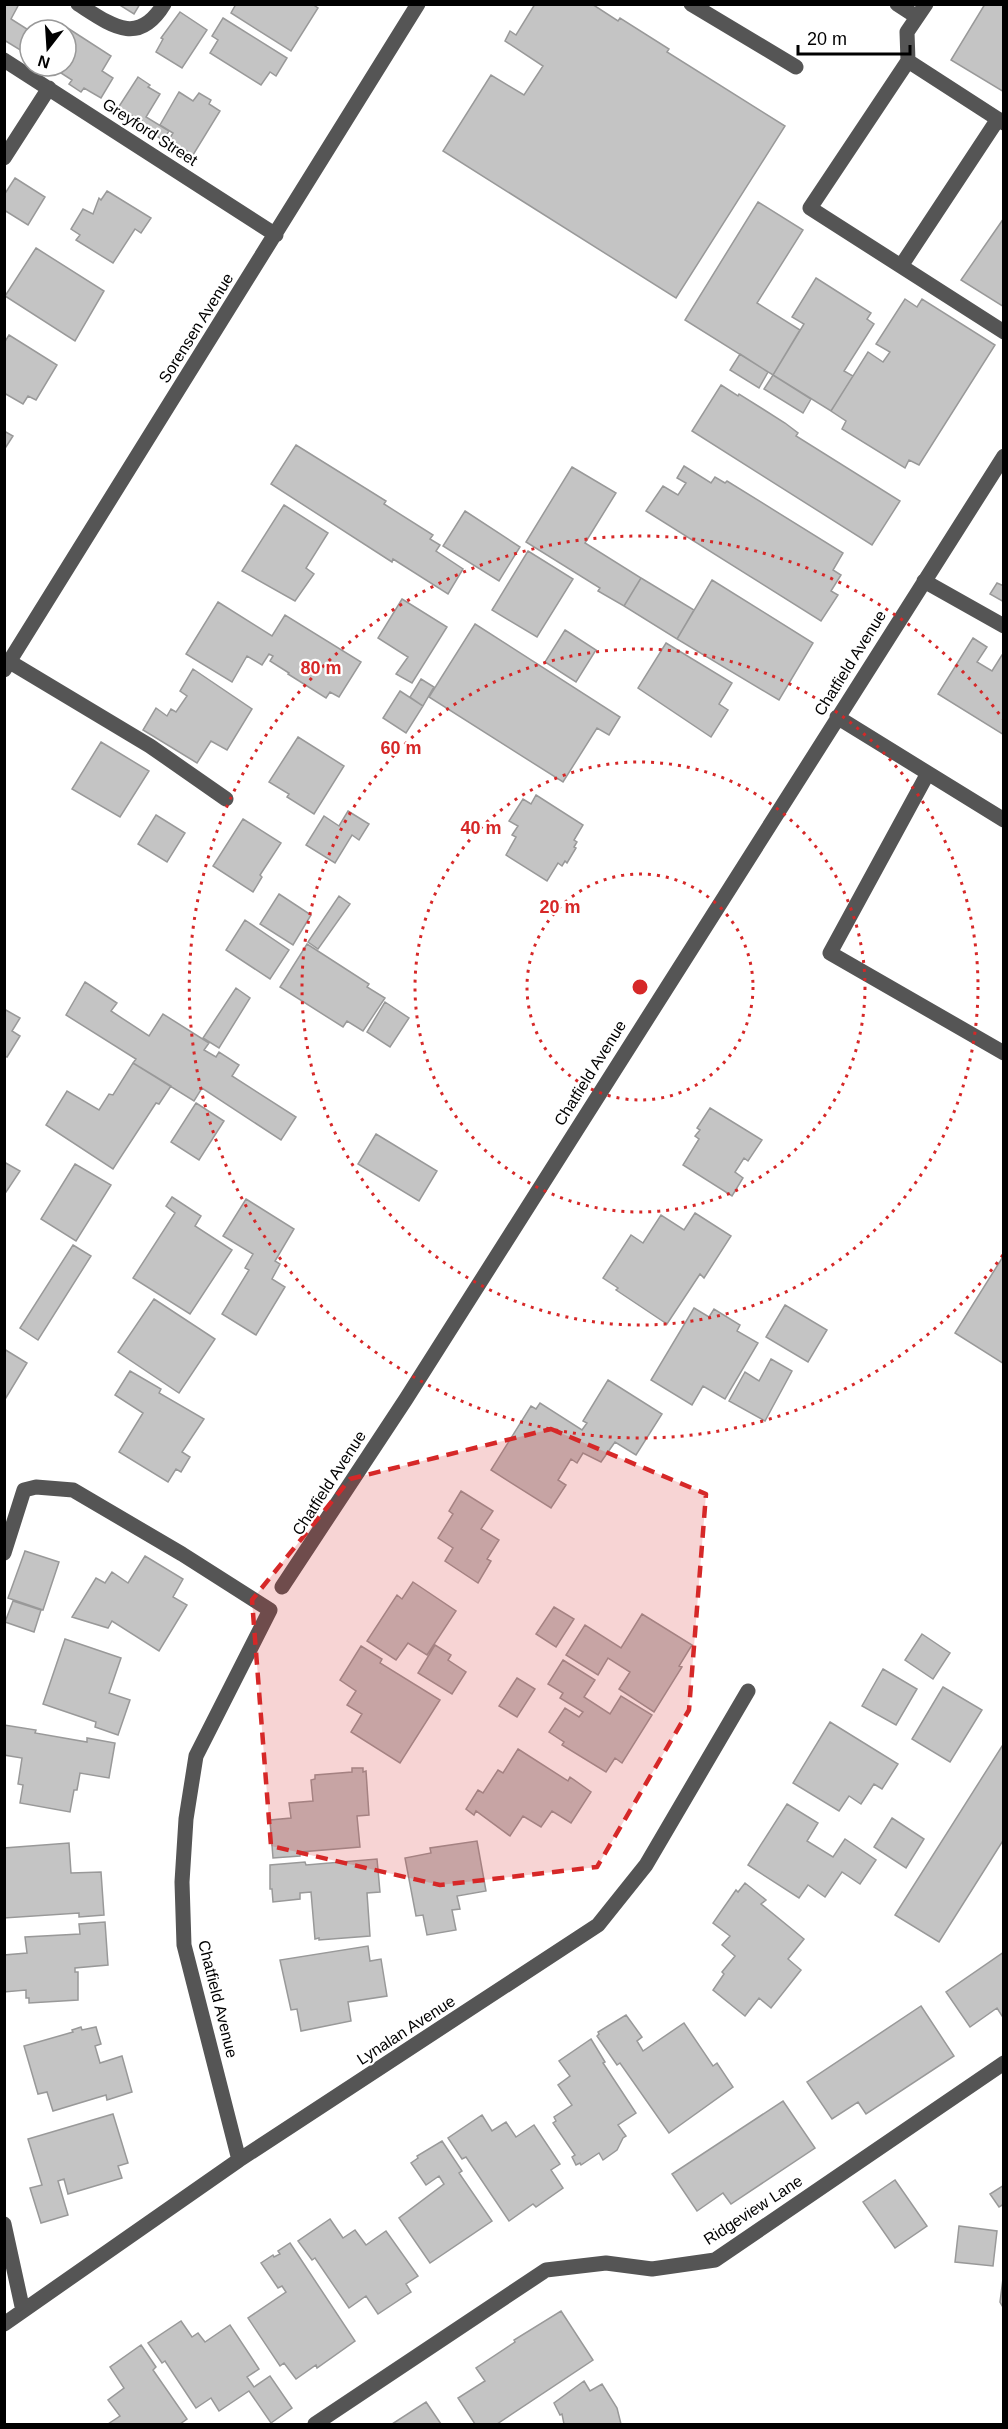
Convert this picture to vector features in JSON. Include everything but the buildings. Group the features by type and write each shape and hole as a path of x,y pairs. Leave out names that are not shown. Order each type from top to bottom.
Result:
{"street":[{"path":"78,4 110,24 136,29 147,26 164,4"},
{"name":"Sorensen Avenue","path":"7,666 418,4"},
{"path":"692,4 796,67"},
{"path":"897,4 922,11 907,32 908,61 810,208 1004,332"},
{"name":"Greyford Street","path":"4,60 276,235"},
{"path":"901,266 1001,121 908,61"},
{"path":"4,158 49,88"},
{"name":"Chatfield Avenue","path":"282,1587 405,1399 1004,456"},
{"path":"924,580 1004,626"},
{"path":"7,666 150,746 226,800"},
{"path":"837,717 1004,820"},
{"path":"928,773 830,953 1004,1053"},
{"name":"Chatfield Avenue","path":"4,1553 24,1490 36,1487 74,1490 182,1554 270,1610 196,1756 186,1819 183,1861 184,1945 239,2160"},
{"name":"Lynalan Avenue","path":"4,2324 239,2160 598,1925 646,1865 748,1691"},
{"name":"Ridgeview Lane","path":"315,2424 546,2270 606,2262 652,2269 715,2260 1004,2063"},
{"path":"4,2224 24,2310"}],"highlighted area":[{"path":"551,1429 706,1494 689,1710 597,1867 440,1885 271,1846 252,1600 350,1479"}]}
